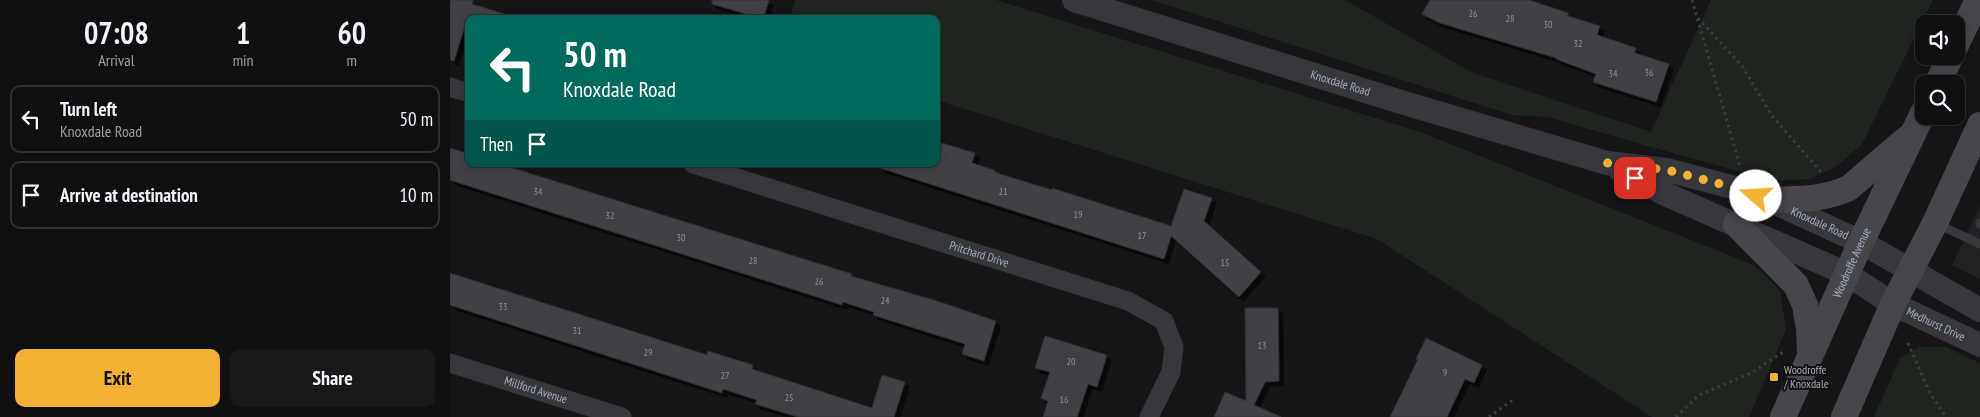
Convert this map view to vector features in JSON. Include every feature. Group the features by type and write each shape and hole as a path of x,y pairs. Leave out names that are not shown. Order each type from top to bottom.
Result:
{"main road":[{"path":"1965,27 1978,0"},
{"name":"Woodroffe Avenue","path":"1783,417 1861,242 1917,125"},
{"path":"1844,417 1893,304 1935,222 1980,125"},
{"path":"1769,200 1825,197 1838,194 1849,188 1912,134"},
{"path":"1736,224 1796,285 1805,305 1809,328 1810,358"}],"street":[{"name":"Knoxdale Road","path":"1074,0 1401,102 1607,163 1667,170 1732,187 1769,200 1861,242 1909,271"},
{"path":"450,87 465,92"},
{"name":"Knoxdale Road","path":"1607,163 1663,193 1847,274 1893,304"},
{"name":"Pritchard Drive","path":"703,167 1128,301 1164,321 1174,347 1171,372 1149,417"},
{"path":"1909,271 1980,310"},
{"name":"Medhurst Drive","path":"1893,304 1980,345"},
{"name":"Millford Avenue","path":"450,363 622,417"}],"lane":[{"path":"1935,222 1980,244"}],"path":[{"path":"1692,0 1740,166 1732,187"},
{"path":"1698,18 1742,66 1772,116 1822,173"},
{"path":"1908,343 1930,393 1946,417"},
{"path":"1676,417 1699,394 1751,373 1786,350"},
{"path":"1489,417 1514,398"}],"shaded area":[{"path":"795,0 996,0 1420,132 1754,265 1780,290 1786,330 1749,417 1652,417 1377,239 940,101 940,15 791,15"},
{"path":"1152,0 1345,0 1473,73 1651,132 1711,0 1933,0 1926,15 1915,15 1915,37 1862,144 1836,167 1810,179 1775,181 1548,117 1512,115"},
{"path":"1980,206 1980,279 1952,265"},
{"path":"1919,347 1946,347 1980,363 1980,417 1874,417 1900,358"}],"building":[{"path":"450,0 473,0 472,4 508,15 465,15 465,25 454,61 450,60"},
{"path":"712,0 769,0 764,15 749,15 712,4"},
{"path":"1430,0 1529,0 1568,13 1568,16 1600,26 1597,35 1636,48 1635,53 1669,64 1656,102 1593,82 1596,74 1556,58 1440,23 1422,14"},
{"path":"942,143 975,153 972,163 994,170 1000,174 1052,190 1052,188 1171,226 1184,189 1212,198 1204,221 1261,272 1239,297 1171,236 1164,259 880,168 940,167"},
{"path":"450,148 465,153 465,167 510,167 996,321 984,361 962,354 965,344 873,315 874,312 843,302 842,305 450,180"},
{"path":"450,273 707,355 708,351 753,365 752,369 872,408 882,375 905,382 894,417 798,417 755,404 757,400 723,389 722,393 450,305"},
{"path":"1245,308 1278,308 1279,381 1265,382 1254,405 1281,417 1214,417 1225,392 1246,401"},
{"path":"1045,336 1107,355 1097,387 1088,384 1077,417 1043,417 1048,401 1041,398 1050,372 1035,368"},
{"path":"1426,338 1482,365 1474,383 1465,379 1447,417 1390,417 1418,359 1416,359"}],"place":[{"name":"Woodroffe / Knoxdale","path":"1774,377"}],"route":[{"path":"1635,178 1607,163 1667,170 1732,187 1756,196"}]}
